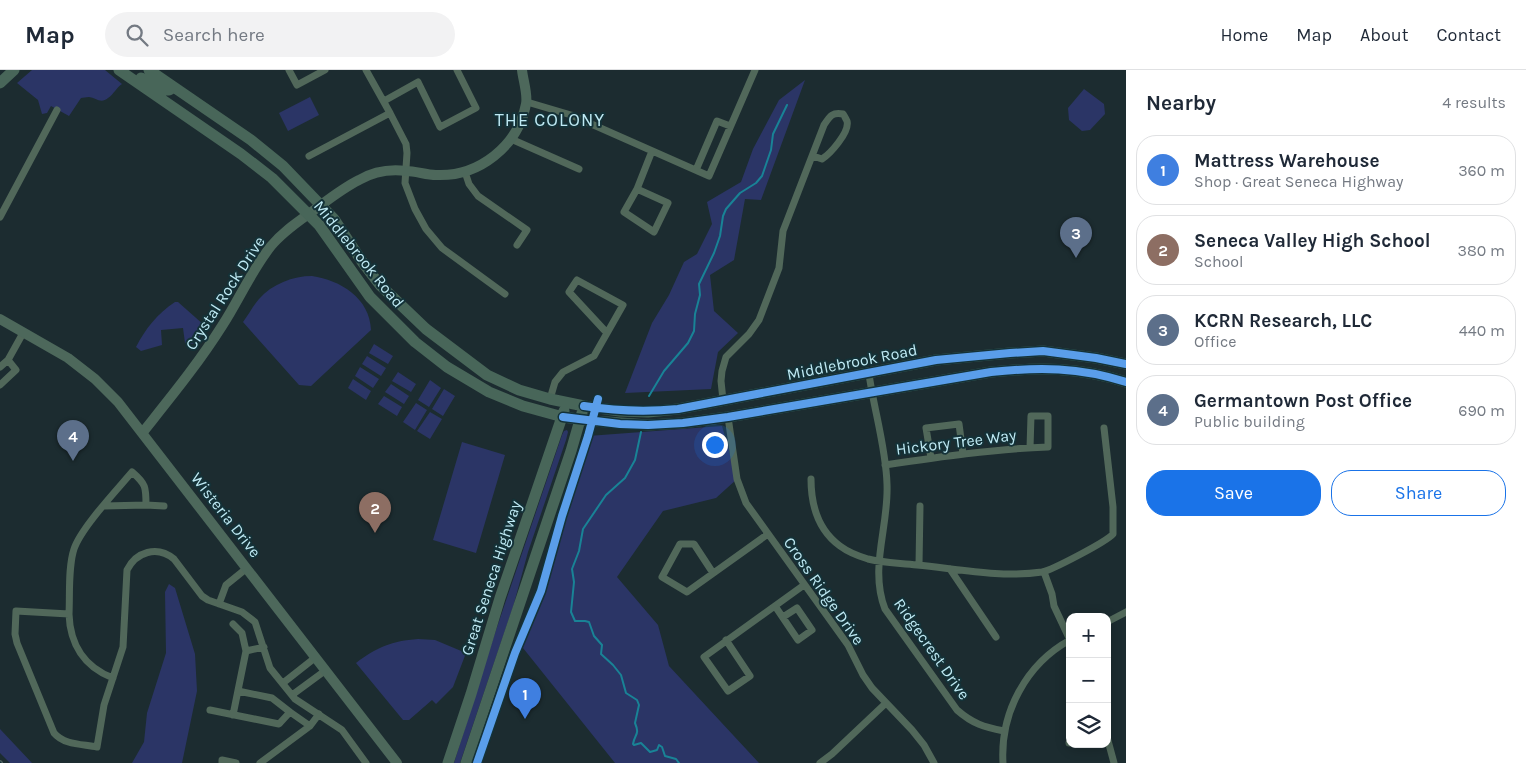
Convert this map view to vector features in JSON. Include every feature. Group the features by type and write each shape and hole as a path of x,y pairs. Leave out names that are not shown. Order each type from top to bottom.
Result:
{"main road":[{"path":"0,83 14,70"},
{"name":"Middlebrook Road","path":"149,70 251,140 283,166 334,219 380,285 426,329 487,374 519,390 566,403 620,411 648,412 678,409 936,360 1034,352 1096,358 1126,364"},
{"path":"122,72 144,79 164,90 174,87"},
{"name":"Middlebrook Road","path":"122,72 241,154 272,178 319,225 370,297 415,342 447,367 489,392 523,406 581,420 648,425 728,417 991,372 1032,368 1067,369 1101,374 1126,382"},
{"name":"Great Seneca Highway","path":"448,763 472,694 500,598 563,417 566,403"},
{"path":"466,763 581,420 584,406"}],"street":[{"path":"289,70 296,85 325,70"},
{"path":"366,70 406,144 405,183 414,209 442,248 505,294"},
{"path":"384,101 418,82 440,127 476,108 457,70"},
{"name":"Crystal Rock Drive","path":"143,432 197,363 223,325 248,279 272,245 308,214 359,179 376,172 406,170 436,175 465,172 480,166 494,156 517,129 527,102 522,70"},
{"path":"527,102 572,115 709,176 755,70"},
{"path":"0,217 57,110"},
{"path":"310,156 390,113"},
{"path":"723,400 721,381 726,358 759,320 779,268 783,232 812,156 824,125 830,115 836,113 843,114 847,121 847,129 829,154 822,159 812,156"},
{"path":"696,170 717,121 730,126"},
{"path":"510,139 579,169"},
{"path":"637,189 668,203 654,232 624,212 637,189 652,151"},
{"path":"465,172 469,184 478,196 527,230 517,245"},
{"path":"550,399 555,382 563,372 594,356 623,305 576,280 569,292 607,333"},
{"name":"Wisteria Drive","path":"0,319 68,358 118,402 397,763"},
{"path":"0,367 8,360 23,332"},
{"path":"0,385 16,370 8,360"},
{"name":"Ridgecrest Drive","path":"869,374 887,485 879,561 878,580 880,597 885,609 956,710 968,720 980,726 1004,731"},
{"name":"Hickory Tree Way","path":"885,464 963,454 1048,447 1048,416 1030,416 1030,448"},
{"name":"Cross Ridge Drive","path":"728,417 737,479 746,503 848,645 863,675 872,688 912,730 924,745 934,763"},
{"path":"931,458 926,428 959,424 963,454"},
{"path":"812,479 814,508 820,522 839,546 852,554 879,561 994,574 1044,572 1102,543 1112,534 1113,507 1104,428"},
{"path":"113,678 94,668 78,650 72,638 69,614 74,549 83,532 132,472 143,481 146,506"},
{"path":"104,506 164,506"},
{"path":"919,565 920,506"},
{"path":"713,573 694,544 680,544 662,578 686,592 713,573 768,534"},
{"path":"69,614 16,611 15,634 17,642 54,733 59,739 65,742 97,747 104,705 124,647 127,570 130,564 137,558 151,551 168,554 174,559 202,596 242,612 255,622 270,668 292,695 303,705 342,730 366,763"},
{"path":"219,604 226,585 247,568"},
{"path":"950,569 996,637"},
{"path":"1044,572 1054,606 1066,632"},
{"path":"726,640 750,676 728,692 704,656 726,640 775,606 804,585"},
{"path":"775,606 798,640 812,630 797,608 783,617"},
{"path":"1111,620 1126,612"},
{"path":"233,624 244,639 246,651 233,715"},
{"path":"1002,763 1004,731 1013,703 1027,677 1047,655 1066,643"},
{"path":"246,651 264,647"},
{"path":"283,683 316,657"},
{"path":"292,695 326,670"},
{"path":"238,691 272,698 310,726"},
{"path":"823,762 886,703"},
{"path":"210,710 279,724 290,712"},
{"path":"260,763 310,726 319,714"},
{"path":"1110,748 1114,763"},
{"path":"222,763 222,760 236,763"}],"shaded area":[{"path":"32,70 105,70 122,84 105,100 101,101 89,97 81,98 69,116 51,106 47,113 42,114 38,100 17,83"},
{"path":"805,80 761,200 745,199 734,260 710,275 714,311 738,333 718,352 711,389 625,393 652,323 669,295 684,262 697,254 712,224 707,202 741,182 753,149 779,100"},
{"path":"1084,89 1104,104 1105,114 1090,130 1082,131 1069,120 1068,108"},
{"path":"310,97 319,115 288,131 279,113"},
{"path":"312,276 343,286 352,292 365,309 371,330 311,386 299,385 243,322 259,299 276,285 298,277"},
{"path":"175,302 178,302 206,329 195,344 185,343 183,328 161,330 162,345 141,351 136,347 148,328 163,311"},
{"path":"374,344 393,356 388,364 369,353"},
{"path":"367,356 386,368 381,376 362,364"},
{"path":"360,367 379,379 373,388 355,376"},
{"path":"398,372 416,384 411,392 392,381"},
{"path":"353,379 371,391 366,400 348,388"},
{"path":"430,380 441,388 429,407 418,400"},
{"path":"391,384 409,396 404,404 385,392"},
{"path":"444,389 455,396 443,416 432,409"},
{"path":"384,396 402,407 397,416 378,404"},
{"path":"416,403 427,410 415,430 403,422"},
{"path":"430,412 442,419 430,439 417,431"},
{"path":"722,426 737,479 716,498 663,511 617,577 658,625 669,666 759,763 615,763 519,643 588,436"},
{"path":"567,430 566,440 528,552 513,607 460,763 454,763 493,639 562,435"},
{"path":"462,442 505,455 476,553 433,540"},
{"path":"169,584 175,588 195,654 197,691 182,763 132,763 144,742 147,713 166,653 165,592"},
{"path":"435,640 466,653 453,687 436,704 432,700 409,720 403,720 356,663 385,646 400,641"},
{"path":"0,729 32,763 10,763 0,753"}],"waterway":[{"path":"649,396 664,371 688,343 694,331 695,314 700,295 699,284 714,253 720,236 723,216 726,209 740,193 756,183 762,176 771,150 773,134 787,105"},
{"path":"641,432 635,460 625,478 606,495 583,529 579,551 572,569 574,582 571,612 575,621 589,622 594,636 602,645 601,654 621,675 626,693 637,700 639,705 635,723 637,732 633,744 641,743 650,752 657,750 659,745 662,747 665,756 676,759 679,763"}],"cycle path":[{"path":"584,406 631,410 678,409 936,360 1010,353 1043,351 1126,364"},
{"path":"563,417 620,424 683,423 1009,370 1059,369 1092,373 1126,382"},
{"path":"477,763 515,653 541,591 598,399"}],"place":[{"name":"KCRN Research, LLC","path":"1076,258"},
{"name":"Germantown Post Office","path":"73,461"},
{"name":"Seneca Valley High School","path":"375,533"},
{"name":"Mattress Warehouse","path":"525,719"}],"district":[{"name":"THE COLONY","path":"550,120"}]}
